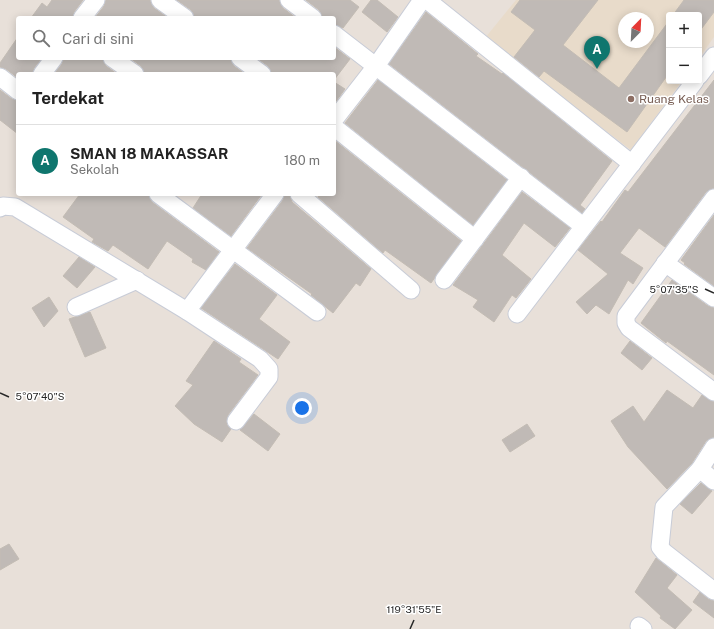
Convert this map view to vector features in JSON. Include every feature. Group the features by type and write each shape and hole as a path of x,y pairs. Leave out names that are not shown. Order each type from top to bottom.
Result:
{"street":[{"path":"84,16 96,0"},
{"path":"160,0 182,16"},
{"path":"289,0 310,16"},
{"path":"336,117 376,66 422,0"},
{"path":"427,0 632,164"},
{"path":"336,36 583,226"},
{"path":"702,72 714,56"},
{"path":"44,72 52,60"},
{"path":"115,60 132,72"},
{"path":"243,60 259,72"},
{"path":"0,77 16,89"},
{"path":"516,314 693,84"},
{"path":"336,129 475,239"},
{"path":"444,280 521,177"},
{"path":"161,196 317,312"},
{"path":"187,311 273,196"},
{"path":"301,196 411,290"},
{"path":"712,204 665,262 629,310 626,316 626,323 638,336 714,392"},
{"path":"0,208 3,206 15,207 187,311 260,360 268,369 269,377 236,420"},
{"path":"665,262 714,298"},
{"path":"76,307 137,280"},
{"path":"714,447 700,468 664,507 660,547 664,552 714,590"},
{"path":"700,468 714,481"}],"shaded area":[{"path":"516,0 714,0 714,37 702,54 702,12 666,12 666,84 680,84 631,150 485,38"}],"building":[{"path":"52,0 83,0 73,16 32,16 42,3 47,7"},
{"path":"106,0 150,0 154,8 165,16 96,16 104,6"},
{"path":"177,0 279,0 283,8 293,16 194,16 191,10"},
{"path":"306,0 350,0 359,7 343,28 336,25 336,16 322,16 319,10"},
{"path":"371,0 377,0 398,17 387,32 362,12"},
{"path":"520,0 598,0 563,45 619,88 649,48 654,48 654,41 666,25 666,77 627,132 544,71 539,77 514,57 535,30 511,12"},
{"path":"684,0 714,0 714,12 702,28 702,12 675,12"},
{"path":"426,12 478,54 476,56 502,74 503,73 612,161 580,205 585,209 582,213 389,64"},
{"path":"16,40 16,60 40,60 33,72 16,72 16,76 6,69 0,67 0,63"},
{"path":"336,48 350,59 336,77 336,72 271,72 268,66 260,60 336,60"},
{"path":"63,60 103,60 106,66 114,72 56,72"},
{"path":"133,60 231,60 234,66 242,72 144,72 141,66"},
{"path":"378,80 507,180 473,225 345,123"},
{"path":"714,80 714,188 706,192 665,247 639,228 620,253 643,268 633,284 628,280 609,314 596,305 587,314 576,302 608,274 578,250 601,221 602,222 625,190 628,192"},
{"path":"336,83 345,89 336,101"},
{"path":"0,90 16,100 16,132 0,120"},
{"path":"336,142 461,241 431,283 385,250 383,253 318,197 336,196"},
{"path":"522,192 570,228 555,247 524,223 502,255 531,279 516,298 512,295 494,322 473,307 478,300 453,285"},
{"path":"79,196 149,196 152,202 219,252 206,270 192,262 193,259 167,241 148,269 113,245 108,251 92,242 94,239 63,217"},
{"path":"201,196 261,196 231,236 193,208"},
{"path":"284,196 290,196 292,202 371,269 360,286 356,283 333,313 311,295 312,294 247,248 283,200"},
{"path":"714,215 714,286 684,264 685,263 681,260"},
{"path":"79,257 95,267 77,288 63,276"},
{"path":"235,264 277,295 259,319 290,342 278,359 201,308"},
{"path":"672,280 708,306 714,308 714,375 667,341 666,343 641,323"},
{"path":"49,297 58,311 44,327 32,308"},
{"path":"90,312 106,348 85,357 69,319"},
{"path":"214,341 241,359 239,362 258,375 228,415 227,425 231,429 222,442 194,424 175,406 193,385 186,381"},
{"path":"630,341 652,358 642,370 621,353"},
{"path":"667,390 693,408 702,395 714,402 714,437 706,441 692,463 667,489 628,447 611,421 633,406 644,422"},
{"path":"254,414 280,434 268,451 240,430"},
{"path":"527,424 535,436 510,452 502,440"},
{"path":"701,483 712,491 692,514 680,504"},
{"path":"9,544 19,559 0,570 0,549"},
{"path":"656,558 677,575 667,588 692,610 675,629 660,618 661,616 635,592"},
{"path":"700,592 708,599 714,601 714,618 693,602"}],"place":[{"name":"SMAN 18 MAKASSAR","path":"597,69"},
{"name":"Ruang Kelas","path":"631,99"}]}
